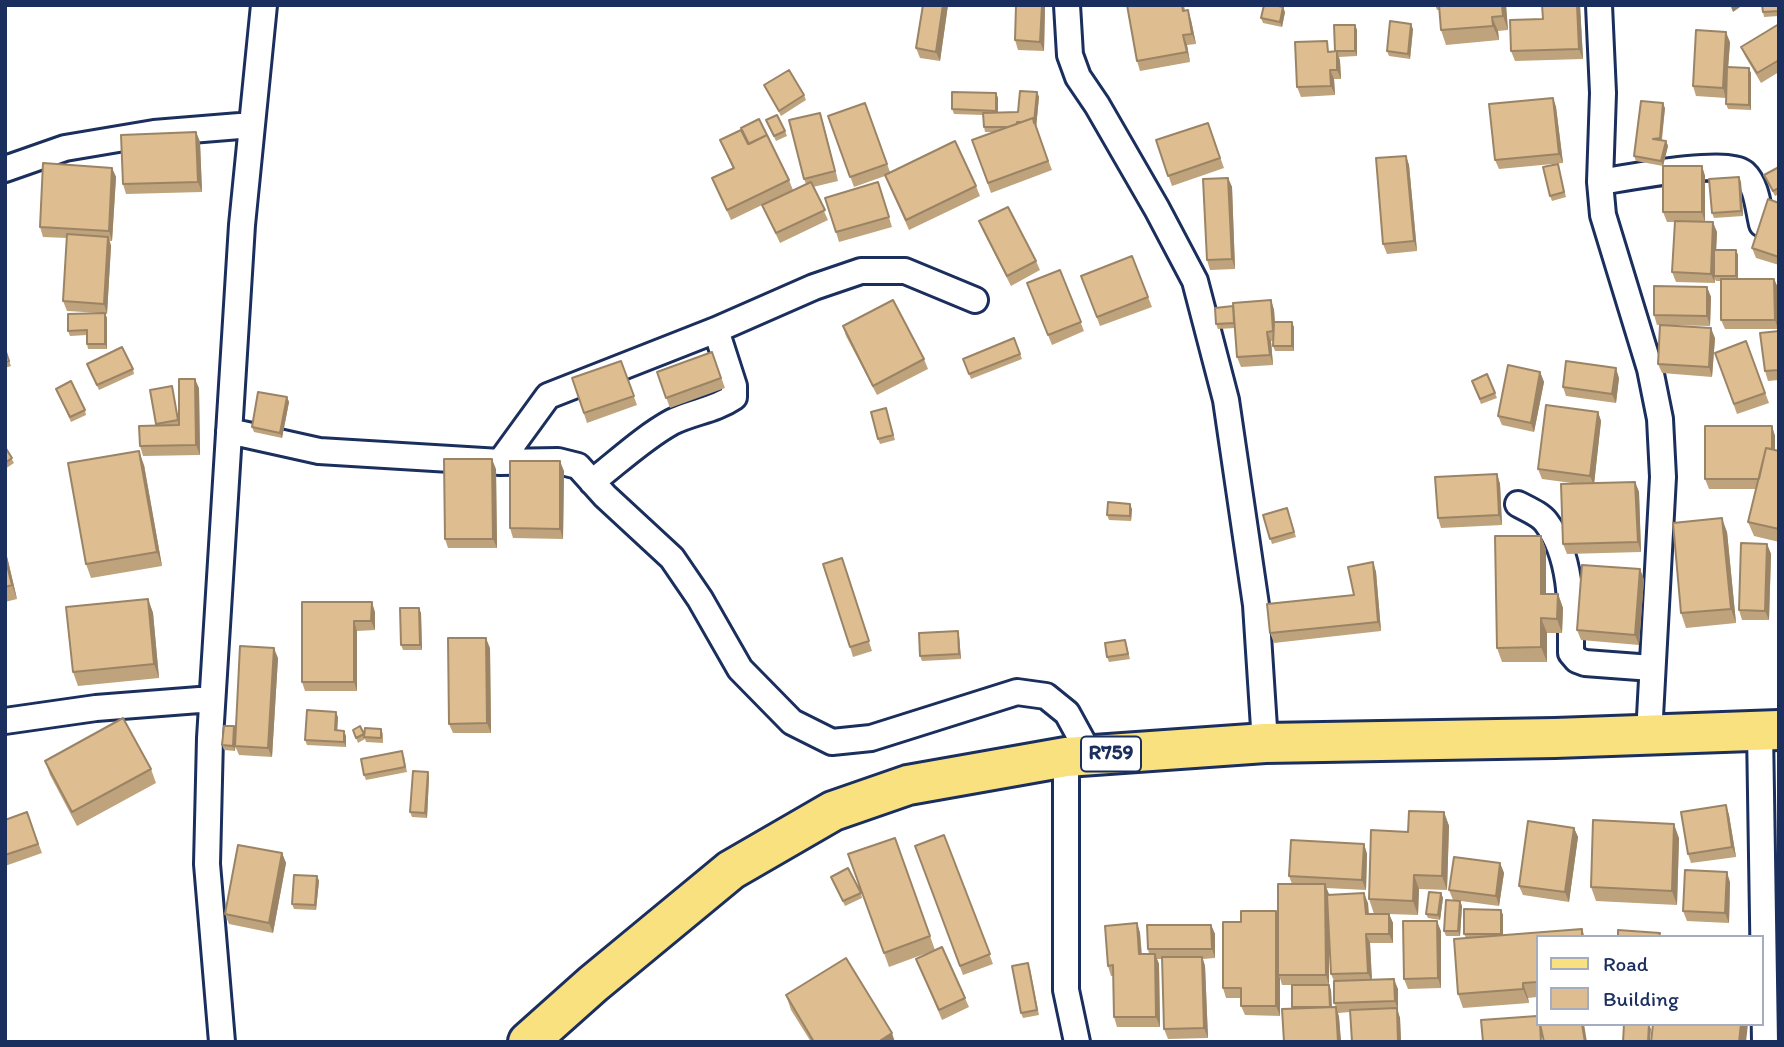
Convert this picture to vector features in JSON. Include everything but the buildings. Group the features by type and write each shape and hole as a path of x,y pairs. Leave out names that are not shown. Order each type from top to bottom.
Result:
{"main road":[{"name":"R759","path":"528,1042 593,984 731,870 833,811 908,785 1078,756 1265,743 1769,730"}],"street":[{"path":"222,1042 207,863 212,699 242,225 264,5"},
{"path":"1067,5 1070,55 1078,77 1157,209 1195,281 1226,400 1256,605 1265,743"},
{"path":"1599,5 1603,93 1600,182 1606,229 1650,369 1660,419 1663,477 1649,735"},
{"path":"5,169 65,148 154,133 252,125"},
{"path":"1600,182 1699,168 1738,168 1754,188 1762,224"},
{"path":"500,462 548,396 716,330 814,287 861,271 905,271 975,300"},
{"path":"592,482 673,422 734,397 734,386 716,330"},
{"path":"229,431 319,451 500,462 558,461 578,466 673,558 740,669 792,722 832,741 871,738 1017,692 1046,696 1067,713 1078,756 1066,990 1077,1042"},
{"path":"1518,504 1544,519 1560,551 1572,604 1571,653 1577,660 1585,663 1652,668"},
{"path":"5,721 96,708 212,699"},
{"path":"1765,1042 1769,730"}]}
